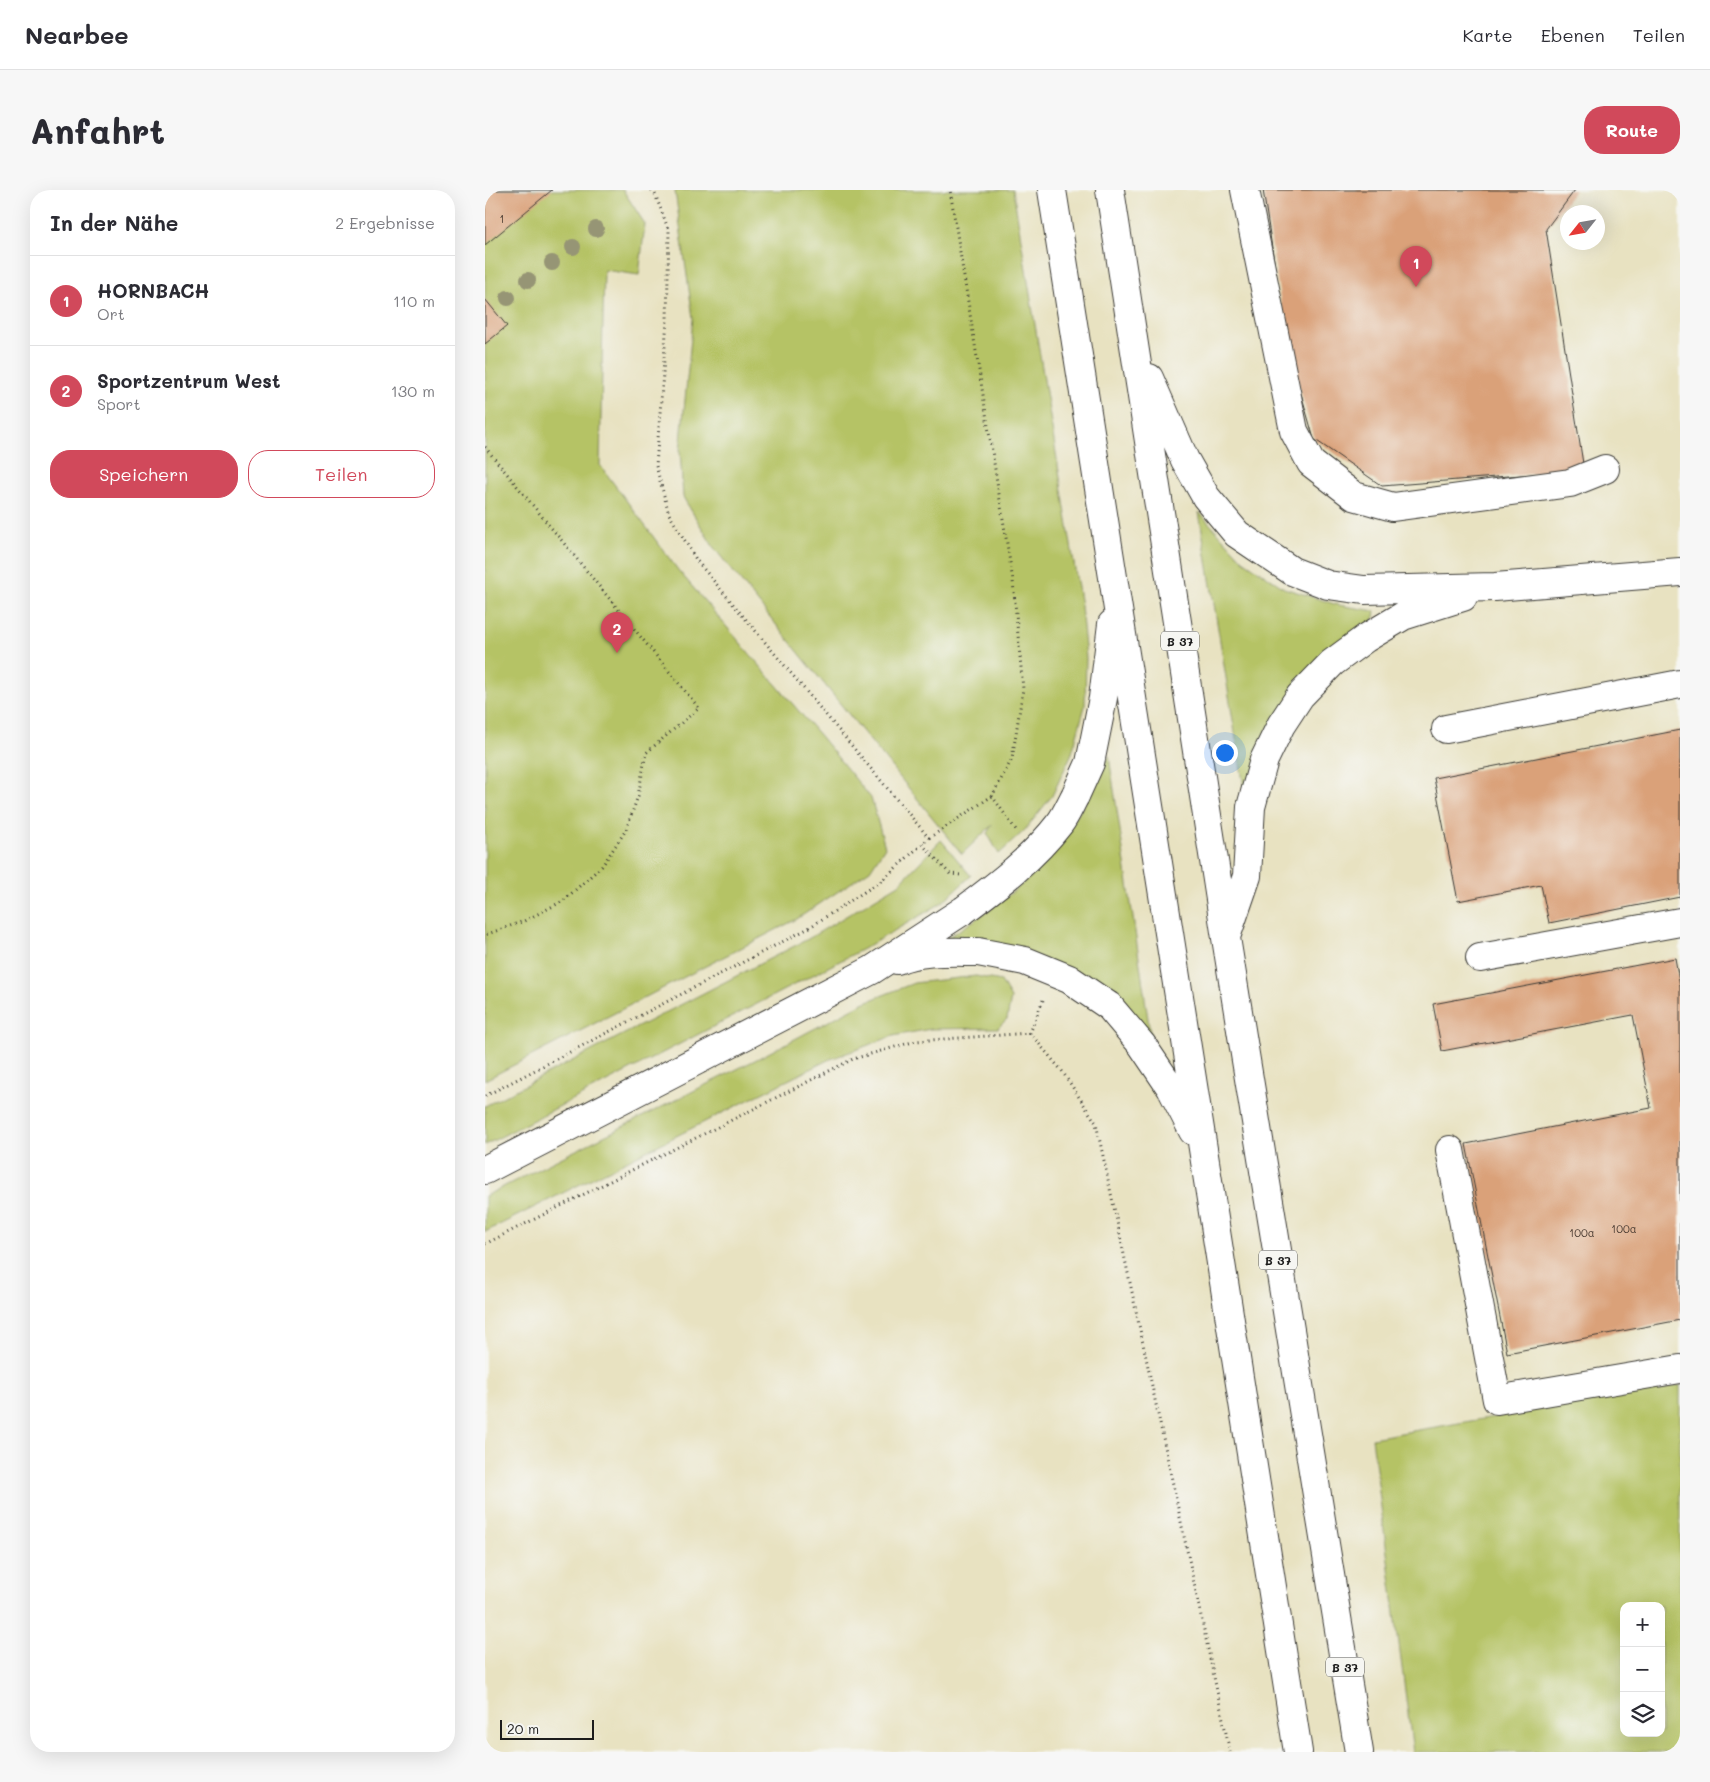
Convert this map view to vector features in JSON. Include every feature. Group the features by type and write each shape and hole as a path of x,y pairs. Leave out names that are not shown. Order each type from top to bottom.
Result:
{"main road":[{"path":"1053,190 1298,1752"},
{"name":"B 37","path":"1110,190 1226,938 1359,1752"},
{"path":"1245,190 1294,431 1311,462 1354,496 1393,507 1570,483 1605,469"},
{"name":"B 37","path":"1135,344 1185,460 1206,497 1237,534 1292,570 1328,585 1364,590 1495,587"},
{"path":"1226,938 1247,876 1251,807 1264,760 1281,725 1300,696 1331,663 1366,638 1403,616 1495,587 1680,572"},
{"path":"872,970 964,910 1001,882 1033,854 1061,822 1090,763 1101,708 1115,590"},
{"path":"1447,729 1680,684"},
{"path":"1481,958 1680,922"},
{"path":"485,1170 872,970 909,955 940,952 977,952 1025,962 1069,979 1109,1006 1142,1045 1171,1088 1194,1133 1208,1181"},
{"path":"1450,1150 1497,1400 1680,1369"}],"path":[{"path":"651,190 655,194 669,231 667,320 656,466 669,514 697,561 929,838"},
{"path":"485,1096 807,929 881,881 929,838 992,796 1012,759 1023,689 1013,581 950,190"},
{"path":"485,447 699,708 646,753 638,796 626,830 601,866 563,901 524,922 485,935"},
{"path":"992,796 1017,832"},
{"path":"922,844 950,874 963,876"},
{"path":"1030,1033 1043,999"},
{"path":"485,1244 853,1060 916,1041 1030,1033"},
{"path":"1030,1033 1062,1071 1096,1123 1230,1752"}],"green space":[{"path":"485,190 623,190 645,224 639,275 604,270 600,465 678,570 871,798 885,847 870,870 797,919 485,1080"},
{"path":"1013,190 1081,606 1086,658 1085,706 1072,753 1052,796 1025,830 999,854 987,833 992,825 962,854 714,548 683,497 680,451 693,318 675,191"},
{"path":"1199,512 1243,560 1284,588 1338,605 1375,611 1373,624 1244,788"},
{"path":"1109,756 1151,1039 1117,1002 941,942 1001,901 1042,865 1076,817"},
{"path":"941,840 971,876 940,904 863,949 485,1145 485,1106 808,939 899,884"},
{"path":"976,976 1001,981 1011,998 1007,1019 998,1028 931,1029 893,1036 828,1060 485,1232 485,1196 755,1060 863,1003 914,983"},
{"path":"1680,1385 1680,1752 1413,1752 1372,1438"}],"building":[{"path":"485,190 552,190 485,245"},
{"path":"1263,190 1575,190 1564,205 1560,205 1560,210 1546,229 1584,470 1382,486 1314,439 1287,344"},
{"path":"485,299 507,326 485,344"},
{"path":"1680,730 1680,897 1549,923 1541,885 1458,901 1434,778"},
{"path":"1675,958 1680,986 1680,1320 1507,1353 1466,1144 1651,1108 1633,1015 1442,1051 1433,1004"}],"place":[{"name":"HORNBACH","path":"1416,287"},
{"name":"Sportzentrum West","path":"617,653"}]}
